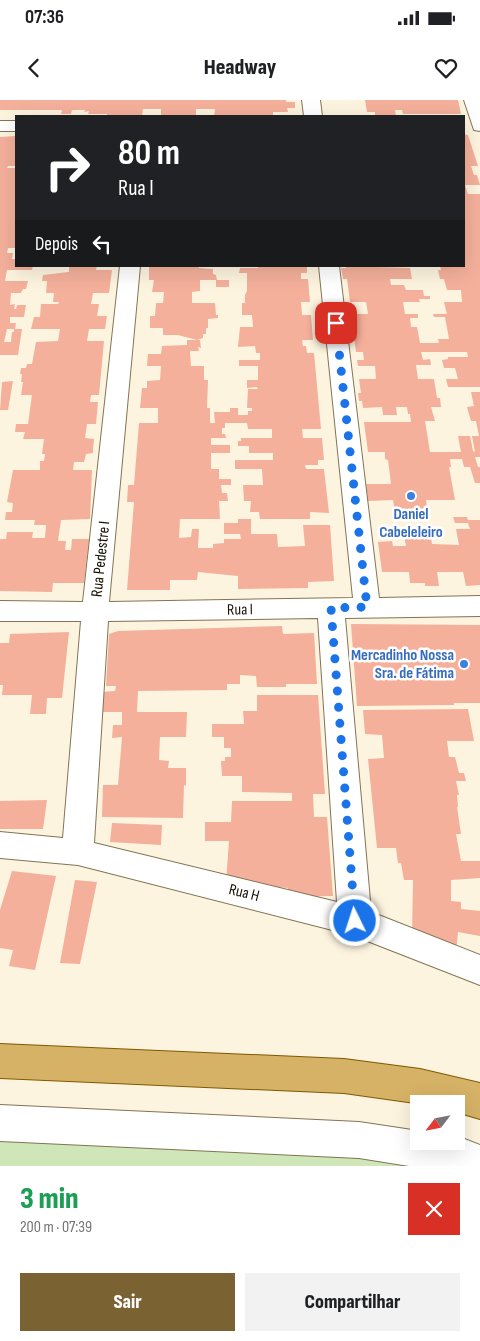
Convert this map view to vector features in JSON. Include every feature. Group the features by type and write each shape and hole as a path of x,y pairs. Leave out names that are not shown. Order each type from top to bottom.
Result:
{"main road":[{"path":"0,1061 344,1076 420,1086 480,1101"}],"street":[{"path":"311,100 313,115"},
{"path":"473,100 476,124"},
{"path":"0,126 15,126"},
{"name":"Rua Pedestre I","path":"78,852 95,612 130,267"},
{"path":"329,267 367,607"},
{"name":"Rua I","path":"0,611 95,612 480,606"},
{"path":"331,608 355,921"},
{"name":"Rua H","path":"0,845 78,852 355,921 480,970"},
{"path":"0,1123 360,1140 457,1155 480,1164"}],"green space":[{"path":"0,1123 480,1164 480,1166 0,1166"}],"building":[{"path":"0,100 286,100 286,102 295,102 295,108 287,108 288,112 273,112 273,115 214,115 215,109 196,109 196,115 161,115 161,109 143,109 142,115 88,114 89,111 84,112 85,110 72,110 71,114 61,114 62,110 0,110"},
{"path":"365,100 458,100 461,114 403,114 402,110 395,110 396,115 375,115 375,112 367,112"},
{"path":"465,134 468,135 478,166 471,166 474,175 477,175 480,185 465,185"},
{"path":"15,136 15,166 8,166 7,168 15,168 15,248 8,248 7,253 13,253 12,259 15,259 15,267 33,267 32,270 7,270 5,281 28,281 26,289 23,289 21,293 11,293 10,305 15,304 14,309 16,309 17,305 26,305 24,317 10,317 10,323 16,323 15,329 22,329 18,355 0,355 0,137","holes":["7,329 14,329 14,332 12,332 11,342 4,342"]},
{"path":"465,185 468,194 480,194 480,387 448,387 446,379 458,379 455,368 444,368 442,360 448,359 448,357 468,357 467,352 421,352 423,360 430,359 431,365 416,365 418,379 434,379 437,398 440,398 441,407 431,407 435,421 425,421 430,452 461,452 458,436 470,436 473,451 475,452 472,436 479,436 476,421 471,421 467,407 474,406 471,392 480,392 480,457 475,457 478,467 480,467 480,483 475,483 470,467 464,467 462,459 450,459 451,467 449,467 455,500 426,500 428,517 396,518 393,500 368,501 366,484 391,484 385,452 368,452 364,422 411,422 410,414 408,414 407,407 396,407 397,415 383,415 382,407 363,408 362,401 359,401 358,393 361,393 359,379 376,379 375,366 358,366 357,360 364,360 363,352 356,352 351,314 368,314 366,302 350,302 347,279 343,279 341,268 410,268 412,279 390,279 391,285 404,285 406,290 423,290 424,296 430,296 430,299 419,299 420,302 403,302 405,314 418,314 418,318 410,318 411,327 417,327 420,343 439,343 438,339 449,339 445,317 434,317 433,314 447,314 444,302 462,302 461,290 447,290 444,279 440,279 438,270 441,270 440,267 465,267"},
{"path":"69,267 97,267 96,270 112,270 109,293 93,293 91,304 99,304 97,316 107,316 105,329 89,329 87,341 104,341 99,395 91,395 90,402 98,402 96,424 87,424 85,438 94,439 93,453 86,454 84,462 74,462 73,470 92,470 90,519 61,520 58,541 66,541 65,550 71,550 72,539 89,539 84,583 53,583 52,592 0,591 0,539 6,539 7,532 33,532 32,538 45,538 46,525 34,525 35,520 5,520 6,512 12,512 13,503 7,502 13,470 40,470 40,461 44,461 45,454 42,454 44,439 23,439 25,432 15,432 16,424 28,424 32,395 21,395 23,382 21,382 21,368 26,368 27,364 32,364 36,342 58,341 60,329 31,329 34,317 40,317 41,304 58,304 59,302 53,302 54,293 46,293 47,281 42,281 43,275 69,272"},
{"path":"149,267 199,267 213,269 213,274 216,275 217,280 200,280 200,291 192,292 192,303 215,303 216,315 218,315 218,318 208,319 208,328 206,328 206,334 203,334 203,338 197,340 178,335 163,335 163,328 150,328 150,316 155,316 156,303 163,303 164,292 152,292 154,280 149,280"},
{"path":"307,267 307,273 301,273 301,279 308,279 310,302 301,302 302,315 311,315 313,340 302,340 303,346 306,346 307,353 314,353 321,429 302,429 303,438 322,438 324,460 318,460 318,465 305,465 306,469 324,469 329,513 310,512 310,519 260,519 259,512 250,512 251,501 244,501 243,485 263,485 262,469 235,469 235,460 273,460 273,453 249,453 249,446 238,446 238,441 241,441 241,438 272,438 272,429 248,429 247,423 225,423 225,428 222,428 222,434 225,434 226,438 211,438 211,445 230,445 230,453 211,453 211,469 219,469 219,479 231,479 231,485 221,485 222,493 227,493 228,501 219,501 220,519 180,519 179,538 191,537 192,529 199,529 198,548 213,548 213,544 224,543 224,539 241,539 240,534 224,534 224,523 238,523 238,519 251,519 251,534 277,534 278,547 305,546 303,525 330,525 334,581 308,582 308,588 238,589 238,576 198,572 197,580 170,580 170,590 127,590 134,502 127,502 128,485 134,485 139,423 158,423 158,408 140,408 142,388 147,388 147,381 160,380 161,366 147,366 148,354 161,354 162,346 187,345 187,340 200,340 201,348 198,347 199,351 190,351 191,366 204,366 204,380 208,380 207,408 210,408 210,423 215,423 214,412 230,412 230,408 238,408 238,415 248,415 248,411 252,411 252,408 247,408 248,389 258,389 257,387 247,388 247,380 258,380 258,366 239,366 239,360 260,360 260,353 256,353 255,346 238,347 240,327 253,327 252,315 242,315 242,303 245,303 247,291 247,273 239,273 240,268"},
{"path":"216,280 229,280 229,287 216,287"},
{"path":"13,381 8,410 0,410 2,382"},
{"path":"453,517 467,517 468,520 480,520 480,585 466,586 463,572 437,572 439,586 425,586 425,583 410,583 409,572 382,572 378,542 392,541 393,546 406,546 403,531 430,531 432,544 459,545 456,529 470,529 468,523 455,523"},
{"path":"351,624 480,625 480,703 357,706"},
{"path":"282,626 283,634 314,633 317,684 286,684 286,687 257,687 256,676 240,675 240,684 227,684 227,690 138,691 137,712 187,712 186,737 160,737 159,760 169,761 168,768 186,768 183,818 102,817 103,785 118,785 122,737 112,738 113,725 122,725 122,712 100,712 102,692 115,691 116,686 106,686 109,634 118,631"},
{"path":"69,632 62,698 47,698 46,714 30,714 32,695 2,695 3,685 0,685 0,643 9,643 10,634"},
{"path":"257,695 318,695 325,794 313,794 314,817 327,817 333,896 288,897 288,888 226,882 229,841 205,841 205,822 231,822 232,801 292,801 292,793 242,792 242,776 222,776 221,761 225,761 225,757 231,757 231,748 224,748 224,737 212,737 212,724 244,724 243,711 257,711"},
{"path":"468,709 474,741 447,741 449,757 455,757 459,773 464,773 466,781 456,781 459,795 457,795 457,807 461,834 456,834 461,861 480,861 480,878 451,880 451,901 461,902 461,909 480,911 480,936 458,932 456,952 412,936 413,880 404,880 401,863 398,863 396,848 377,848 368,759 384,758 382,735 365,734 363,710"},
{"path":"47,800 43,829 0,829 0,801"},
{"path":"112,823 162,825 161,845 110,842"},
{"path":"12,871 56,876 35,970 9,966 13,950 0,948 0,910"},
{"path":"75,880 97,882 80,964 60,963"}],"place":[{"name":"Daniel Cabeleleiro","path":"411,496"},
{"name":"Mercadinho Nossa Sra. de Fátima","path":"464,664"}],"route":[{"path":"336,323 367,607 331,608 355,921"}]}
